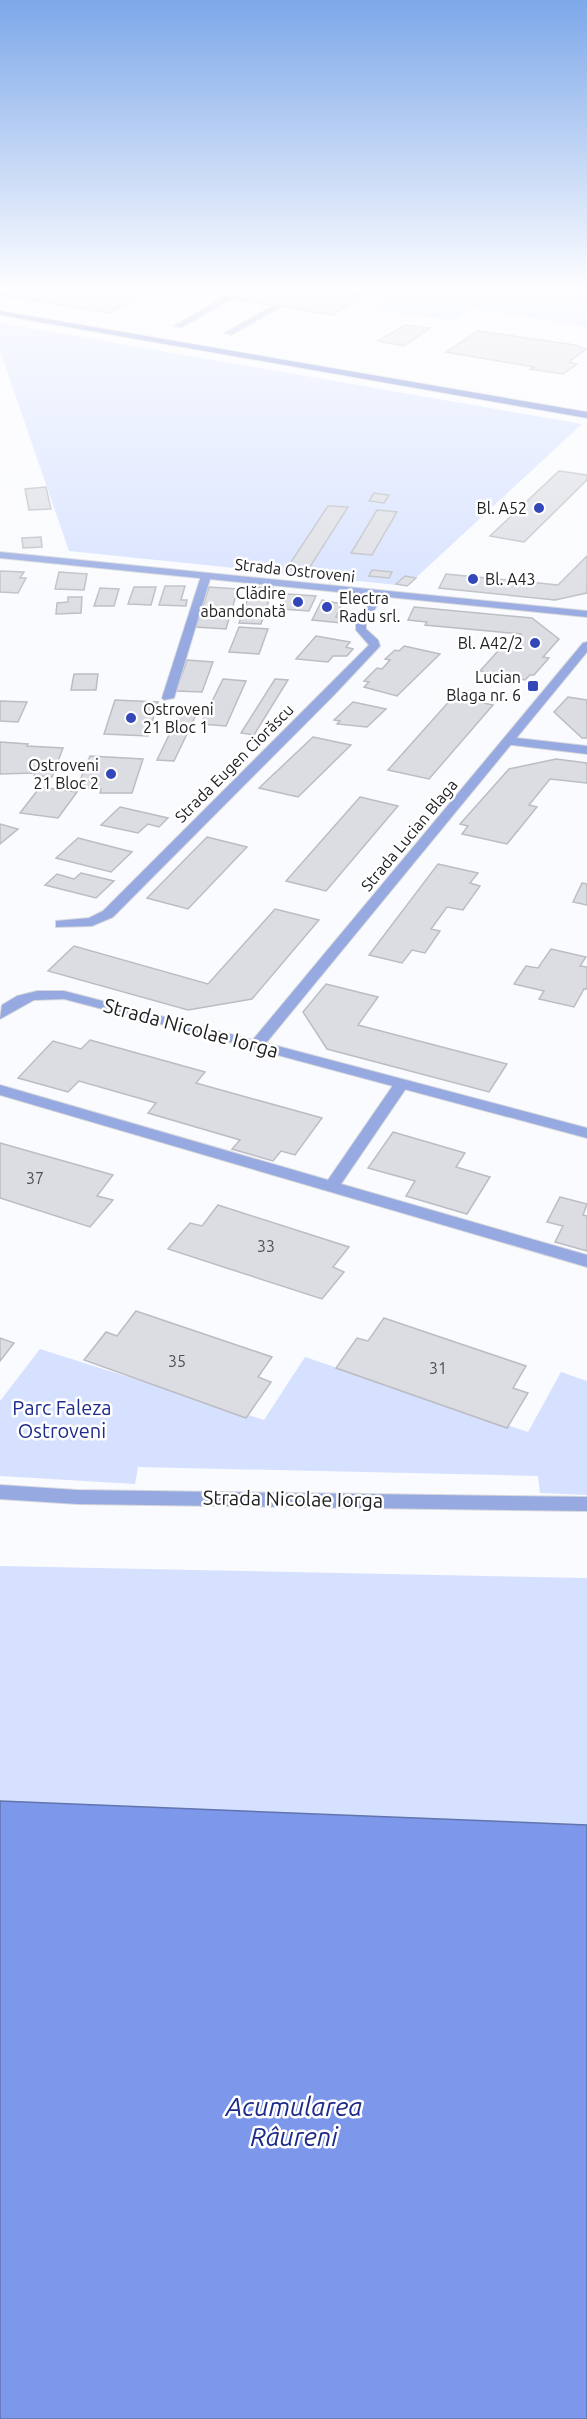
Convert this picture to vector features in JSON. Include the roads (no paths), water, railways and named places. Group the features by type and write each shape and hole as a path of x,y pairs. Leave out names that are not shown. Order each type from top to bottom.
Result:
{"main road":[{"path":"489,398 587,415"},
{"path":"540,398 587,406"}],"street":[{"name":"Strada Ostroveni","path":"0,555 587,614"},
{"path":"168,698 206,576"},
{"name":"Strada Eugen Ciorăscu","path":"62,924 92,922 108,914 330,693 374,645 374,642 361,630 361,624 379,594"},
{"name":"Strada Lucian Blaga","path":"256,1045 587,645"},
{"path":"508,741 587,750"},
{"name":"Strada Nicolae Iorga","path":"0,1015 15,1001 32,995 64,995 587,1133"},
{"path":"332,1186 401,1083"},
{"path":"0,1090 587,1261"},
{"name":"Strada Nicolae Iorga","path":"0,1492 77,1497 587,1504"}],"water":[{"name":"Acumularea Râureni","path":"0,1801 587,1825 587,2419 0,2419"}],"place":[{"name":"Bl. A52","path":"539,508"},
{"name":"Bl. A43","path":"473,579"},
{"name":"Clădire abandonată","path":"298,602"},
{"name":"Electra Radu srl.","path":"327,607"},
{"name":"Bl. A42/2","path":"535,643"},
{"name":"Lucian Blaga nr. 6","path":"533,686"},
{"name":"Ostroveni 21 Bloc 1","path":"131,718"},
{"name":"Ostroveni 21 Bloc 2","path":"111,774"}],"park label":[{"name":"Parc Faleza Ostroveni","path":"62,1420"}]}
